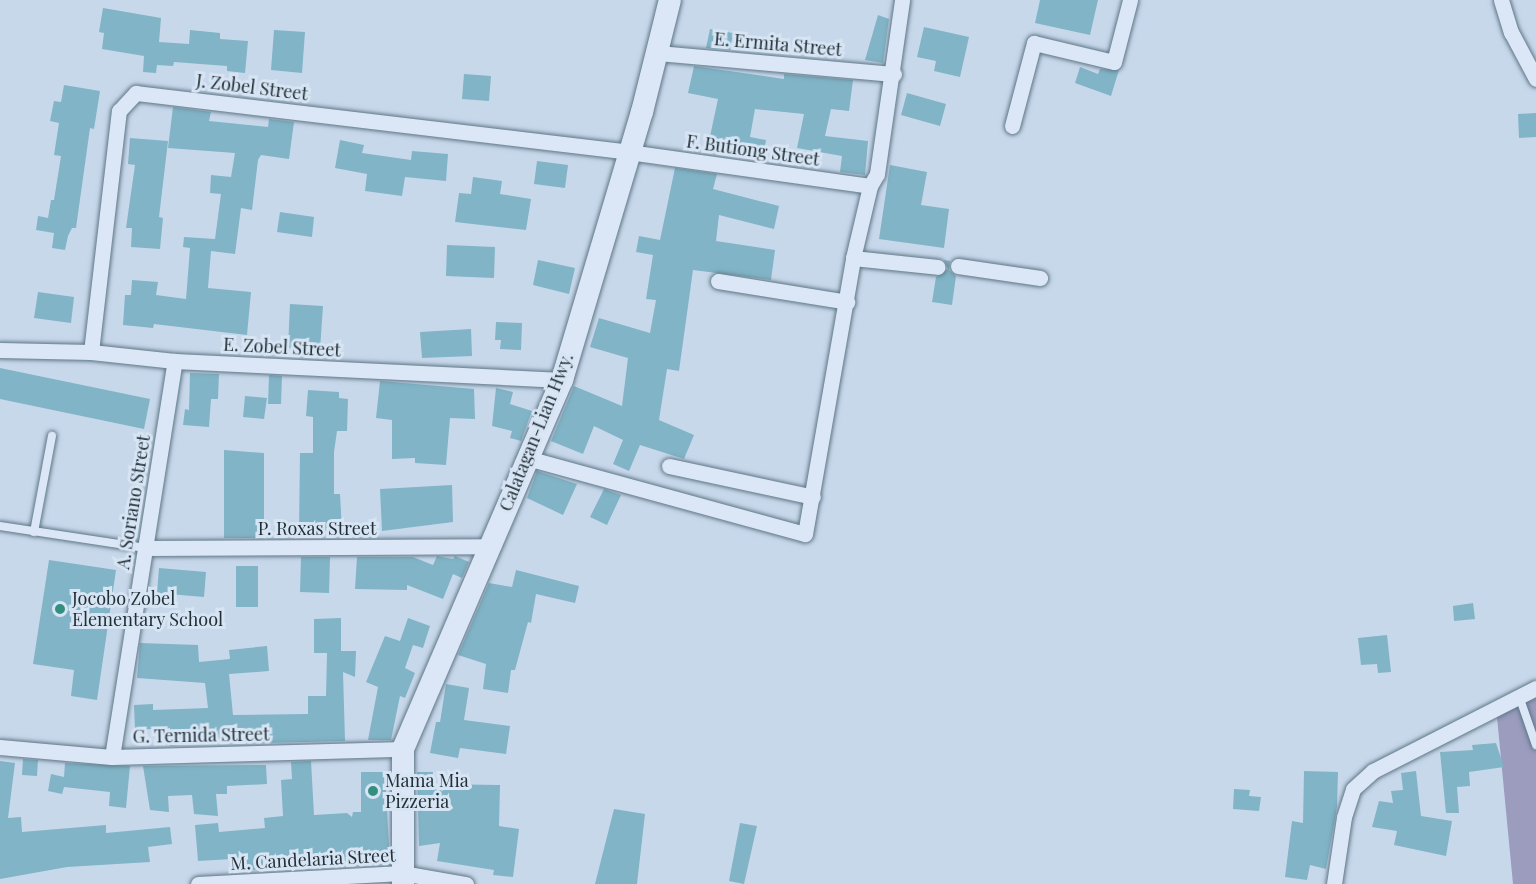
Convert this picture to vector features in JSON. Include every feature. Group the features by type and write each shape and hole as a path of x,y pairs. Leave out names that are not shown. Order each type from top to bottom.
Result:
{"main road":[{"name":"Calatagan-Lian Hwy.","path":"403,749 562,380 629,152 670,0"},
{"path":"403,749 403,878"}],"street":[{"path":"527,458 805,534 853,258 870,186 877,174 894,74 902,0"},
{"path":"1012,126 1034,43 1114,62 1130,0"},
{"path":"1501,0 1511,32 1536,79"},
{"name":"E. Ermita Street","path":"657,53 894,74"},
{"name":"J. Zobel Street","path":"91,352 119,111 136,93 629,152"},
{"name":"F. Butiong Street","path":"629,152 870,186"},
{"path":"853,258 938,267"},
{"path":"958,266 1040,278"},
{"path":"718,281 847,302"},
{"name":"E. Zobel Street","path":"0,350 91,352 175,361 562,380"},
{"name":"A. Soriano Street","path":"112,757 175,361"},
{"path":"669,466 813,497"},
{"name":"P. Roxas Street","path":"146,548 489,546"},
{"path":"1334,884 1344,817 1353,789 1373,771 1536,688"},
{"name":"G. Ternida Street","path":"0,747 112,757 403,749"},
{"name":"M. Candelaria Street","path":"198,884 403,878 466,884"}],"lane":[{"path":"34,532 52,436"},
{"path":"0,526 146,548"},
{"path":"1519,696 1536,745"}],"shaded area":[{"path":"1536,698 1536,884 1513,884 1497,717"}],"building":[{"path":"1040,0 1098,0 1090,35 1035,23"},
{"path":"103,8 161,18 159,42 189,44 190,30 220,33 220,39 248,41 245,73 227,71 227,66 174,62 173,66 157,65 156,73 143,72 144,56 102,49 104,33 99,32"},
{"path":"878,15 889,19 883,63 865,60"},
{"path":"924,27 969,37 960,77 934,71 936,61 917,57"},
{"path":"710,29 733,33 730,50 706,48"},
{"path":"274,30 305,32 302,73 271,70"},
{"path":"694,66 784,79 784,74 853,80 849,111 831,109 825,136 868,141 865,175 840,172 842,156 797,148 804,114 755,109 750,137 766,140 763,158 741,154 743,148 709,141 718,99 688,93"},
{"path":"1080,67 1098,74 1100,69 1119,70 1111,96 1075,83"},
{"path":"464,74 491,76 489,101 462,99"},
{"path":"64,85 100,91 94,129 90,128 76,228 72,228 68,236 65,250 52,248 54,233 36,230 38,216 48,218 51,200 54,200 61,156 54,155 59,123 50,121 54,101 61,102"},
{"path":"907,93 946,104 940,126 901,115"},
{"path":"173,107 211,112 209,121 268,127 269,119 294,122 289,159 261,155 258,160 252,210 241,208 235,254 211,251 208,288 251,292 247,335 154,324 153,328 123,325 125,295 131,295 132,280 158,282 156,295 186,299 190,248 183,247 184,237 215,239 221,194 210,193 211,175 231,177 235,153 168,148"},
{"path":"1536,113 1536,137 1519,138 1518,114"},
{"path":"130,138 168,141 159,217 163,218 160,249 131,247 132,228 126,228 135,165 128,164"},
{"path":"340,140 364,145 362,153 411,160 412,151 448,154 446,181 405,177 402,196 365,191 367,174 335,168"},
{"path":"537,161 568,165 565,188 534,184"},
{"path":"890,165 927,172 921,205 949,209 944,248 879,239"},
{"path":"675,168 717,174 713,189 779,206 774,229 719,215 716,241 775,250 771,280 693,270 679,371 667,369 659,420 694,435 684,459 640,445 629,471 613,464 623,440 594,426 583,454 551,441 574,386 622,406 628,358 590,347 599,318 650,333 656,300 646,299 653,255 636,252 639,236 660,240"},
{"path":"473,177 502,181 500,194 531,199 526,230 455,222 459,193 471,194"},
{"path":"280,212 314,217 312,237 277,232"},
{"path":"447,245 495,247 494,278 446,276"},
{"path":"538,260 575,268 569,294 533,285"},
{"path":"944,260 950,261 949,270 956,276 952,305 932,302 936,277 948,269"},
{"path":"38,292 74,297 71,323 34,318"},
{"path":"290,304 323,306 320,350 288,348"},
{"path":"496,322 522,323 521,350 500,349 501,340 495,340"},
{"path":"471,329 472,356 422,358 420,332"},
{"path":"0,368 150,399 144,429 0,399"},
{"path":"190,373 219,374 218,399 211,399 209,427 183,425 185,409 189,410"},
{"path":"269,375 282,376 281,404 268,404"},
{"path":"380,381 474,389 475,419 450,418 446,465 415,463 415,458 392,459 392,420 376,418"},
{"path":"496,388 513,392 510,404 532,411 521,441 510,438 512,431 492,426"},
{"path":"308,390 339,392 339,398 348,399 347,431 337,431 334,452 334,494 340,494 342,530 299,532 300,453 313,453 313,417 306,416"},
{"path":"245,396 267,398 264,419 243,417"},
{"path":"224,450 264,453 264,538 224,538"},
{"path":"537,471 577,484 563,515 527,498"},
{"path":"452,485 453,522 382,531 380,489"},
{"path":"604,489 621,495 607,525 590,517"},
{"path":"437,556 453,559 455,556 469,562 462,578 453,574 443,599 407,585 407,590 355,589 357,557 413,557 433,565"},
{"path":"301,557 330,557 329,593 300,592"},
{"path":"49,560 116,570 97,700 71,696 74,670 33,664"},
{"path":"236,566 258,566 258,607 236,607"},
{"path":"159,568 206,572 204,597 157,593"},
{"path":"516,570 579,586 575,603 536,594 531,623 528,622 515,670 511,670 508,693 483,689 486,664 458,655 489,583 512,587"},
{"path":"1473,603 1475,619 1454,621 1453,606"},
{"path":"341,618 341,651 356,651 355,677 343,672 345,741 262,743 263,736 170,746 170,728 135,730 134,705 153,704 153,710 208,708 205,683 137,678 140,643 198,645 199,662 230,659 229,650 267,646 269,671 229,674 233,715 308,714 308,696 326,696 327,653 314,653 314,619"},
{"path":"408,618 430,626 423,648 413,645 405,668 415,673 405,698 400,696 391,740 368,740 378,687 366,682 385,636 400,641"},
{"path":"1387,635 1391,672 1378,673 1377,664 1361,665 1358,638"},
{"path":"446,684 469,688 464,720 510,726 506,754 460,748 458,758 430,753 436,722 440,722"},
{"path":"1496,743 1504,767 1469,772 1470,786 1457,787 1459,813 1446,813 1440,752 1473,750 1472,745"},
{"path":"23,759 38,760 37,776 22,775"},
{"path":"0,761 15,763 8,818 21,817 22,832 106,825 106,833 170,827 172,844 148,847 150,862 67,867 0,879"},
{"path":"311,761 314,815 347,813 352,817 353,812 361,812 361,772 385,772 390,864 298,869 298,865 233,872 232,859 198,861 195,825 218,823 219,832 265,828 264,818 283,816 281,780 292,779 291,762"},
{"path":"65,763 130,766 126,808 109,806 110,792 64,787 62,794 48,791 51,774 64,777"},
{"path":"266,765 267,784 227,786 227,794 216,794 218,816 194,814 192,795 168,796 169,812 150,810 143,766"},
{"path":"1304,771 1338,772 1337,807 1326,869 1310,865 1307,880 1285,877 1292,821 1303,823"},
{"path":"1416,771 1421,816 1452,821 1446,856 1394,845 1397,831 1372,827 1379,801 1393,803 1391,791 1403,790 1401,773"},
{"path":"417,772 433,772 433,784 500,785 499,826 519,829 513,877 493,875 494,870 437,861 440,843 419,846"},
{"path":"1234,789 1250,790 1249,796 1261,797 1259,811 1233,809"},
{"path":"614,809 645,814 637,884 595,884"},
{"path":"740,823 757,826 744,884 729,881"}],"place":[{"name":"Jocobo Zobel Elementary School","path":"60,609"},
{"name":"Mama Mia Pizzeria","path":"373,791"}]}
